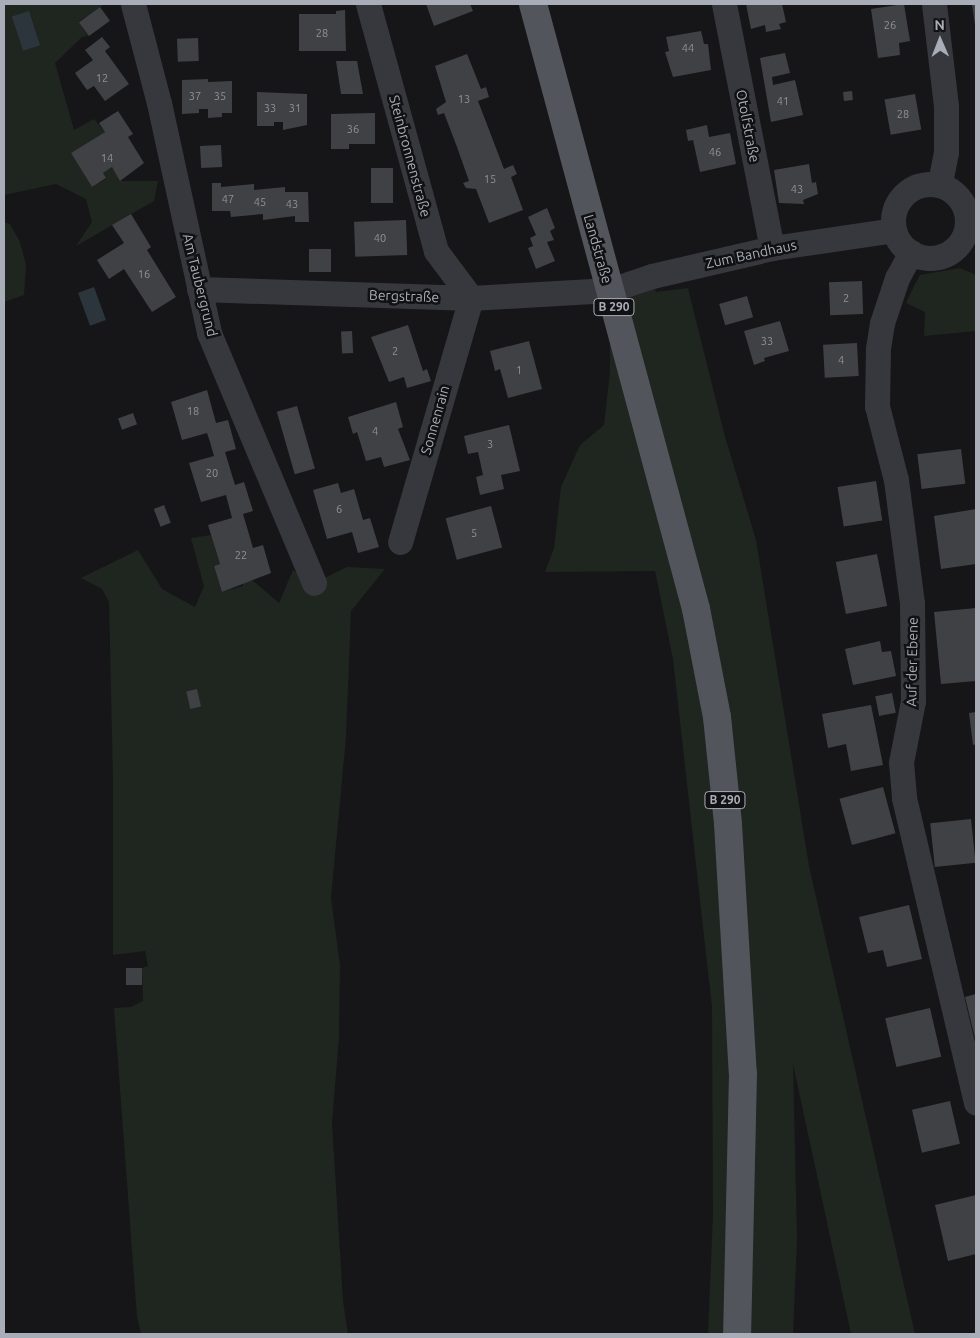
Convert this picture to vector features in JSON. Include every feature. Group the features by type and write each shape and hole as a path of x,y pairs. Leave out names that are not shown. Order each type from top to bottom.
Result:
{"main road":[{"name":"Landstraße","path":"533,4 696,609 717,717 740,992 743,1074 737,1334"}],"street":[{"name":"Am Taubergrund","path":"133,4 159,103 209,333 314,583"},
{"name":"Steinbronnenstraße","path":"368,4 436,251 471,298"},
{"name":"Otolfstraße","path":"724,4 772,248"},
{"path":"934,4 946,106 946,152 940,184"},
{"path":"927,183 940,184 950,189 965,206 970,244 949,253 930,258 911,252 903,246 894,230 893,217 904,194 927,183"},
{"name":"Zum Bandhaus","path":"610,290 652,276 772,248 894,230"},
{"name":"Auf der Ebene","path":"911,252 897,278 882,323 878,349 877,406 896,480 912,603 914,701 901,762 904,798 976,1102"},
{"name":"Bergstraße","path":"199,289 471,298 610,290"},
{"name":"Sonnenrain","path":"400,542 471,298"}],"shaded area":[{"path":"4,4 105,4 79,21 88,36 82,37 55,63 74,130 94,119 105,132 71,153 92,187 106,179 103,173 112,167 121,181 158,181 154,201 76,246 92,222 86,199 56,184 4,195"},
{"path":"29,11 40,45 23,51 12,17"},
{"path":"4,222 10,224 20,242 26,265 24,295 4,302"},
{"path":"960,268 976,275 976,331 924,336 925,312 906,303 916,282 920,275"},
{"path":"652,276 656,292 688,288 724,433 756,540 809,866 915,1334 851,1334 793,1064 797,1239 793,1334 708,1334 713,1215 712,1007 673,659 655,571 545,572 554,548 561,487 580,445 604,425 610,372 610,290"},
{"path":"94,287 106,320 90,326 78,293"},
{"path":"211,535 220,564 214,566 222,592 243,586 243,582 251,579 279,603 293,570 314,583 347,567 385,569 351,611 346,737 331,898 340,965 339,1037 332,1123 343,1301 348,1334 141,1334 137,1317 114,1008 131,1007 143,1001 142,968 148,966 145,951 113,955 113,778 109,602 102,589 81,578 138,550 162,589 195,607 204,586 191,538"}],"building":[{"path":"426,4 470,4 473,11 434,26"},
{"path":"746,4 782,4 786,22 779,24 781,29 766,32 765,25 751,29"},
{"path":"904,4 910,41 899,43 900,55 878,58 871,9"},
{"path":"972,4 976,4 976,25 975,25"},
{"path":"100,7 110,21 89,36 79,22"},
{"path":"345,10 346,51 299,51 299,14 336,14 336,11"},
{"path":"701,31 704,44 708,44 711,70 673,77 665,52 669,51 666,37"},
{"path":"102,37 110,47 105,51 129,84 105,101 94,86 87,90 75,73 93,60 85,50"},
{"path":"198,38 199,61 178,62 177,39"},
{"path":"785,53 790,73 772,77 773,85 795,80 803,115 771,122 760,58"},
{"path":"467,54 481,89 486,87 489,97 478,101 504,169 513,165 517,174 511,177 523,210 489,223 476,189 466,188 463,183 469,181 457,147 444,113 438,115 436,109 446,102 435,66"},
{"path":"336,61 357,61 363,94 341,94"},
{"path":"208,79 208,82 232,81 232,113 222,113 222,117 208,118 208,109 199,109 199,113 182,114 182,80"},
{"path":"852,91 853,100 844,101 843,92"},
{"path":"257,92 307,94 307,125 283,130 283,122 274,122 274,126 257,126"},
{"path":"915,94 921,129 891,135 884,99"},
{"path":"118,111 133,134 128,137 144,163 120,181 112,167 103,173 106,178 92,187 71,153 105,132 99,123"},
{"path":"375,113 375,144 349,144 349,149 331,149 331,114"},
{"path":"707,125 709,137 730,133 736,164 700,172 693,140 688,141 686,130"},
{"path":"221,145 222,167 201,168 200,146"},
{"path":"809,164 812,183 816,182 818,194 803,200 804,204 779,203 774,170"},
{"path":"371,168 393,168 393,203 371,203"},
{"path":"212,183 221,183 221,187 254,184 254,190 285,187 285,192 308,192 309,222 295,222 295,216 263,220 263,214 231,217 230,211 212,211"},
{"path":"547,208 555,228 550,231 554,240 547,242 555,261 536,269 528,248 533,246 530,238 536,235 528,217"},
{"path":"131,214 151,247 147,250 176,297 152,312 124,269 109,279 97,260 124,243 112,225"},
{"path":"406,220 407,255 355,257 354,222"},
{"path":"309,249 331,249 331,272 309,272"},
{"path":"862,281 863,314 830,315 829,282"},
{"path":"747,296 753,317 725,325 719,304"},
{"path":"780,321 789,351 764,358 765,361 754,365 744,331"},
{"path":"408,325 423,371 427,369 431,381 407,388 404,377 389,382 371,337"},
{"path":"352,331 353,353 342,354 341,332"},
{"path":"529,341 542,389 508,398 500,369 495,371 490,351"},
{"path":"857,343 859,376 825,378 823,345"},
{"path":"207,390 216,423 228,420 236,449 225,452 235,485 244,482 253,511 243,514 253,548 263,545 271,573 222,592 214,566 220,564 208,525 232,518 226,495 201,502 189,463 214,456 210,442 207,433 182,440 171,402"},
{"path":"396,402 403,427 398,429 410,460 384,467 381,457 366,461 357,432 353,434 348,417"},
{"path":"297,406 315,468 295,474 277,412"},
{"path":"133,413 137,424 122,430 118,418"},
{"path":"509,425 520,471 501,475 504,489 480,495 476,477 483,475 478,452 468,454 464,436"},
{"path":"961,449 965,484 922,489 917,454"},
{"path":"876,481 882,521 844,527 837,487"},
{"path":"338,483 341,493 354,489 363,520 370,518 379,547 358,553 352,532 327,539 313,490"},
{"path":"164,505 171,523 161,527 154,509"},
{"path":"491,506 502,548 457,560 446,518"},
{"path":"976,509 976,564 941,569 934,516"},
{"path":"877,554 887,606 846,614 836,562"},
{"path":"976,608 976,681 941,684 934,612"},
{"path":"880,641 882,652 891,651 896,676 853,685 845,649"},
{"path":"197,689 201,707 190,709 186,691"},
{"path":"892,693 896,713 879,716 875,696"},
{"path":"871,705 883,765 851,771 846,744 828,748 822,714"},
{"path":"976,712 976,744 973,745 969,713"},
{"path":"883,787 895,833 852,845 840,799"},
{"path":"971,819 976,863 935,867 930,823"},
{"path":"909,905 922,959 887,967 883,950 868,953 859,917"},
{"path":"126,968 142,968 142,985 126,985"},
{"path":"976,994 976,1042 965,997"},
{"path":"930,1008 941,1057 896,1067 885,1018"},
{"path":"950,1101 960,1144 922,1153 912,1110"},
{"path":"976,1195 976,1254 948,1261 935,1205"}]}
